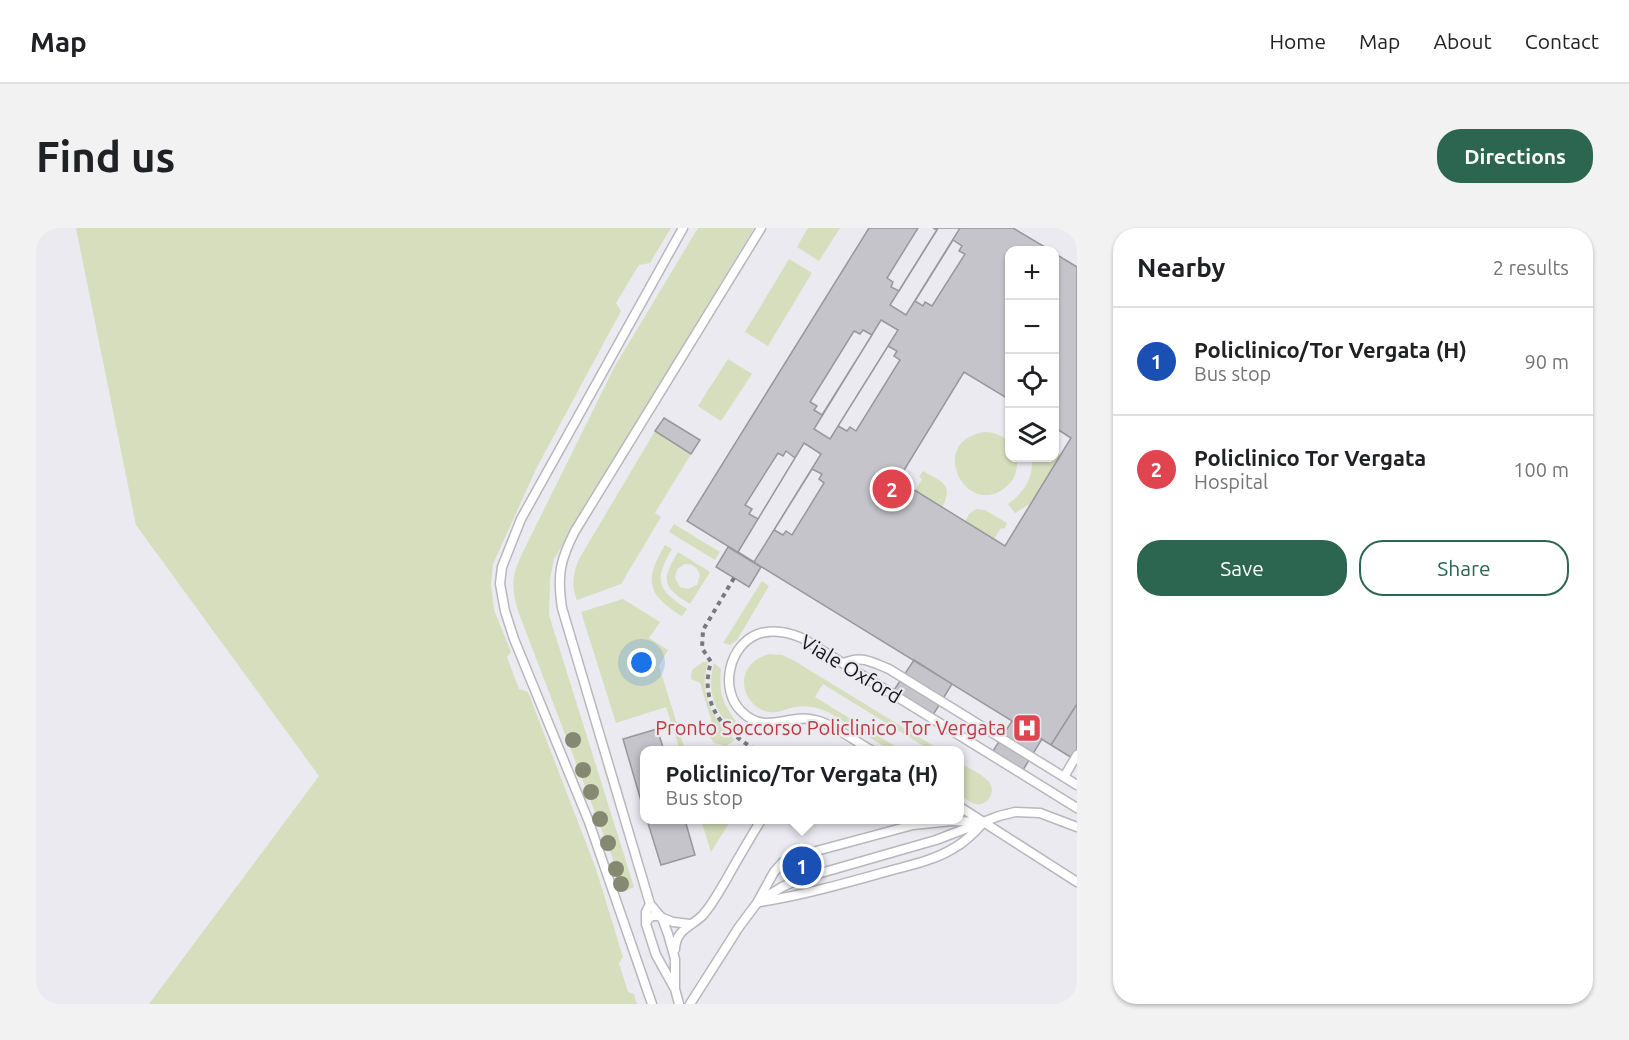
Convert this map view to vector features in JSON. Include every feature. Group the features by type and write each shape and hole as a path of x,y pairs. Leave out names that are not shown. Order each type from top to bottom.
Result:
{"lane":[{"path":"652,1004 589,822 511,630 501,593 501,576 504,558 521,519 683,228"},
{"path":"675,959 662,918 650,904 562,608 559,574 562,558 575,531 760,228"},
{"name":"Viale Oxford","path":"864,746 813,719 795,719 769,724 754,721 739,710 730,692 729,674 736,654 752,637 766,632 783,632 796,636 844,663 1077,808"},
{"path":"844,663 855,658 889,669 1077,785"},
{"path":"1064,777 1077,755"},
{"path":"964,810 1077,882"},
{"path":"757,903 774,891 800,879 936,840 1006,814 1022,812 1050,816 1077,827"},
{"path":"964,821 984,822"},
{"path":"757,903 797,896 921,862 956,848 984,822"},
{"path":"675,989 677,938 708,908 758,824"},
{"path":"690,1004 757,903 774,872 783,862 794,857 922,824"},
{"path":"650,904 646,912 646,924 656,955 675,989 679,1004"},
{"path":"646,924 652,916 690,924"}],"green space":[{"path":"76,228 671,228 650,263 639,265 616,303 621,311 536,469 493,564 491,584 494,610 511,652 507,657 519,689 528,692 596,869 623,957 619,963 628,992 634,994 637,1004 149,1004 319,776 136,525"},
{"path":"698,228 754,228 554,559 550,579 549,615 634,887 625,891 518,611 514,577 521,556 615,366"},
{"path":"808,228 840,228 819,261 797,247"},
{"path":"789,259 812,273 768,346 745,332"},
{"path":"728,359 752,374 721,421 698,406"},
{"path":"655,431 691,454 655,513 661,517 621,584 577,600 574,580 579,559"},
{"path":"984,432 998,434 1005,439 1005,462 1017,462 1014,478 1006,487 991,495 978,494 966,487 958,476 955,462 957,449 967,439"},
{"path":"1032,462 1057,462 1031,503 1015,513 1008,504 1027,484"},
{"path":"923,471 944,485 947,494 942,508 915,491 922,479 919,477"},
{"path":"976,509 985,510 1007,523 994,539 965,522 969,514"},
{"path":"674,524 720,552 715,560 669,532"},
{"path":"665,545 672,549 662,569 661,583 669,596 687,609 682,616 662,601 653,586 654,568"},
{"path":"678,552 710,572 690,604 674,593 667,582 669,570","holes":["688,564 694,566 700,575 697,585 688,589 680,587 675,578 677,569"]},
{"path":"762,581 769,586 737,640 730,645 723,643"},
{"path":"623,599 660,622 649,638 668,650 659,666 684,746 679,746 666,707 616,723 581,612"},
{"path":"769,654 782,655 793,660 933,746 924,746 823,684 815,697 895,746 883,746 818,708 803,706 769,712 756,707 745,690 744,683 747,670 759,658"},
{"path":"703,662 708,662 705,685 709,705 720,723 735,740 726,746 714,743 708,734 713,726 700,683 691,679 692,670"},
{"path":"714,663 721,669 723,700 740,727 738,735 724,719 712,694"},
{"path":"964,765 988,781 992,789 985,803 974,803 964,797"},
{"path":"702,824 728,824 711,852"}],"building":[{"path":"869,228 918,228 887,278 893,282 891,287 899,291 937,230 933,228 1013,228 1043,246 1005,246 1005,397 964,372 898,480 1005,546 1056,462 1059,462 1059,458 1071,438 1059,430 1059,256 1077,267 1077,704 1051,745 687,521","holes":["953,240 962,246 959,251 965,254 932,306 925,302 923,306 915,301","863,330 872,335 822,415 814,410 817,406 810,402 854,331 860,334","888,346 897,351 894,356 900,360 856,431 850,427 847,431 838,426","786,451 795,458 758,519 749,514 752,509 745,505 778,453 783,456","812,469 822,474 819,479 824,483 792,535 786,531 783,535 774,530"]},
{"path":"938,228 960,228 906,315 890,305"},
{"path":"881,320 898,330 830,439 814,429"},
{"path":"664,418 700,440 691,454 655,431"},
{"path":"804,443 821,454 754,562 738,552"},
{"path":"728,547 761,567 749,587 716,567"},
{"path":"914,660 952,684 933,715 894,690"},
{"path":"1077,704 1077,761 1051,745"},
{"path":"1012,721 1042,739 1023,770 993,751"},
{"path":"657,729 663,746 640,746 640,797 623,739"},
{"path":"648,824 686,824 695,855 661,865"}],"place":[{"name":"Policlinico Tor Vergata","path":"892,489"},
{"name":"Pronto Soccorso Policlinico Tor Vergata","path":"1027,728"},
{"name":"Policlinico/Tor Vergata (H)","path":"802,866"}]}
